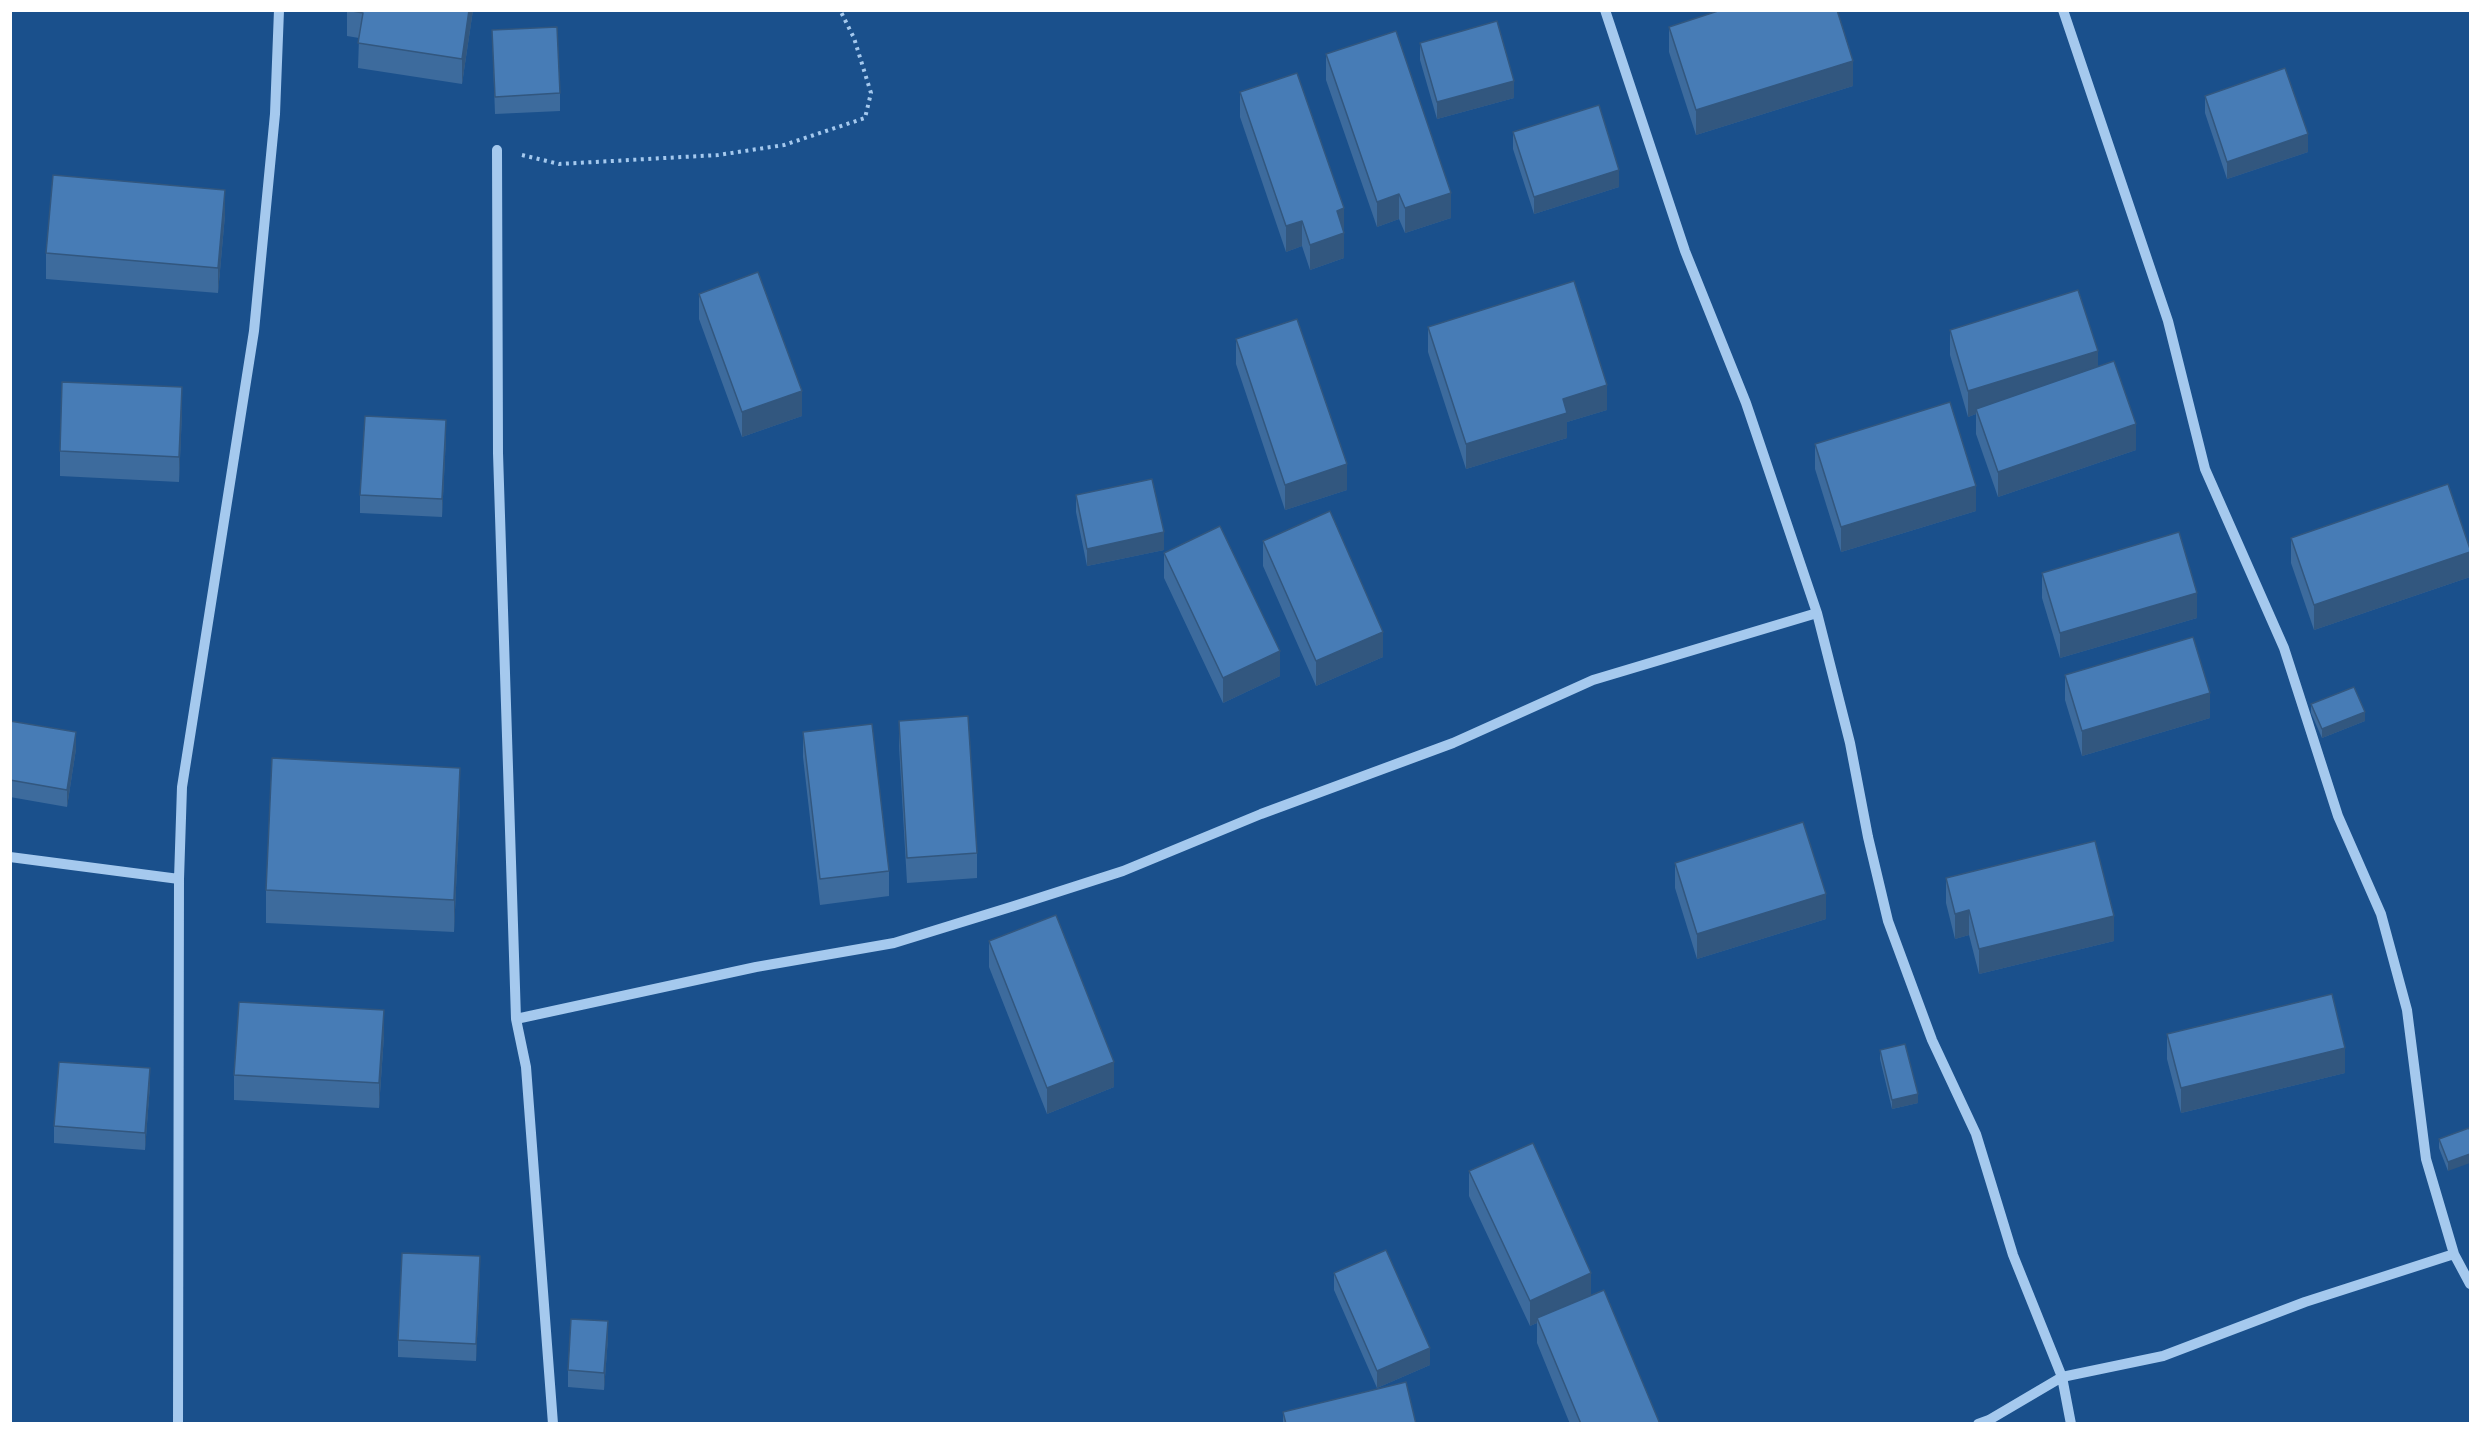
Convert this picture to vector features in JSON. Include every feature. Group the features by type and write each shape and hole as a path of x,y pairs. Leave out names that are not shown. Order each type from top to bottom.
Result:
{"street":[{"path":"178,1424 179,879 182,788 254,331 275,114 279,10"},
{"path":"1605,10 1685,251 1746,403 1817,613 1850,743 1868,837 1888,921 1932,1040 1976,1134 2013,1255 2062,1377 2071,1424"},
{"path":"2063,10 2168,321 2205,469 2284,648 2338,816 2381,914 2407,1010 2426,1159 2454,1254 2470,1284"},
{"path":"497,150 498,453 516,1019 526,1067 553,1424"},
{"path":"516,1019 756,968 894,943 1014,906 1123,871 1261,814 1453,743 1593,681 1817,613"},
{"path":"10,858 179,879"},
{"path":"1978,1424 1989,1420 2062,1377 2163,1356 2305,1302 2454,1254"}],"path":[{"path":"497,150 559,164 718,155 784,145 865,118 871,93 854,38 840,10"}],"building":[{"path":"347,10 469,10 462,59 358,43 363,13"},
{"path":"1721,10 1837,10 1853,61 1696,110 1669,27"},
{"path":"1497,21 1514,81 1437,102 1420,43"},
{"path":"557,27 560,93 495,97 492,30"},
{"path":"1396,31 1451,193 1405,208 1399,194 1377,202 1326,54"},
{"path":"2285,68 2308,134 2227,162 2205,96"},
{"path":"1297,73 1344,208 1337,211 1344,233 1310,245 1302,221 1286,226 1240,92"},
{"path":"1599,105 1619,170 1534,197 1513,132"},
{"path":"53,175 225,190 218,268 46,253"},
{"path":"758,272 802,391 742,412 699,294"},
{"path":"1574,281 1607,385 1563,399 1567,413 1466,444 1428,327"},
{"path":"2078,290 2098,351 1968,391 1950,330"},
{"path":"1297,319 1347,464 1285,485 1236,339"},
{"path":"2114,361 2136,424 1998,472 1976,409"},
{"path":"62,382 182,387 179,457 60,451"},
{"path":"1950,402 1976,486 1841,527 1815,444"},
{"path":"365,416 446,420 442,499 360,495"},
{"path":"1152,479 1164,532 1087,549 1076,495"},
{"path":"2448,484 2470,552 2314,605 2291,538"},
{"path":"1330,511 1383,632 1316,661 1263,541"},
{"path":"1220,526 1280,651 1223,678 1164,553"},
{"path":"2179,532 2197,593 2060,633 2042,573"},
{"path":"2193,637 2210,693 2082,731 2065,675"},
{"path":"2354,687 2365,712 2322,729 2311,704"},
{"path":"968,716 977,853 907,858 899,721"},
{"path":"10,721 76,732 67,790 10,780"},
{"path":"872,724 889,871 820,879 803,732"},
{"path":"272,758 460,768 454,900 266,890"},
{"path":"1803,822 1826,894 1697,934 1675,863"},
{"path":"2095,841 2114,916 1979,949 1969,910 1955,914 1946,878"},
{"path":"1056,915 1114,1062 1047,1088 989,941"},
{"path":"2332,994 2345,1048 2181,1088 2167,1034"},
{"path":"239,1002 384,1010 379,1083 234,1075"},
{"path":"1905,1044 1918,1094 1892,1100 1880,1050"},
{"path":"59,1062 150,1068 145,1133 54,1126"},
{"path":"2469,1128 2470,1154 2448,1162 2439,1139"},
{"path":"1533,1143 1591,1273 1530,1301 1469,1171"},
{"path":"1386,1250 1430,1348 1377,1371 1334,1273"},
{"path":"402,1253 480,1256 476,1344 398,1340"},
{"path":"1604,1290 1660,1424 1581,1424 1537,1318"},
{"path":"571,1319 608,1321 604,1373 568,1370"},
{"path":"1406,1382 1416,1424 1286,1424 1283,1412"}]}
